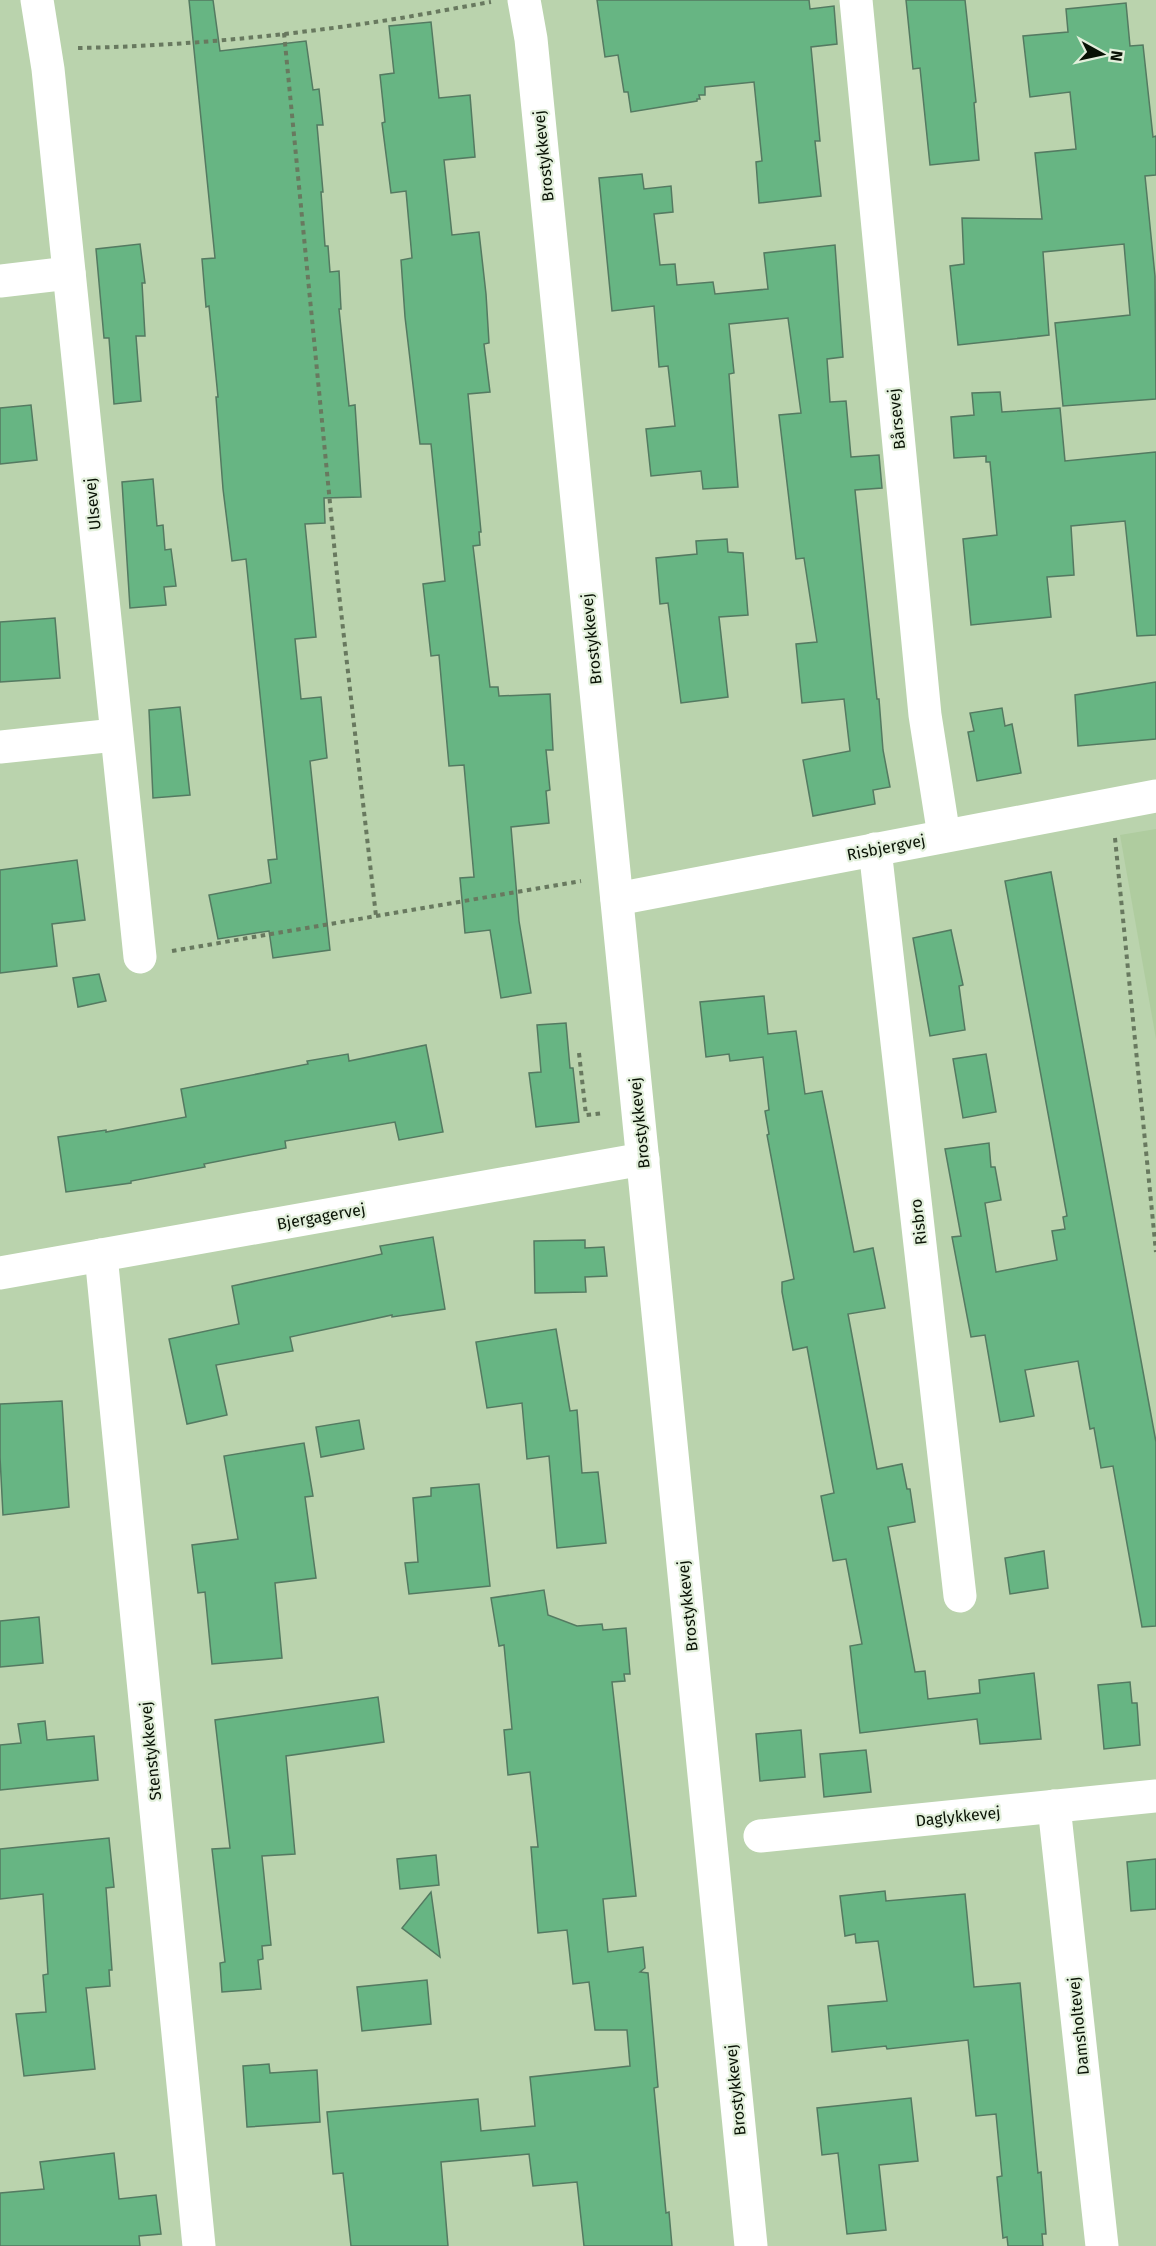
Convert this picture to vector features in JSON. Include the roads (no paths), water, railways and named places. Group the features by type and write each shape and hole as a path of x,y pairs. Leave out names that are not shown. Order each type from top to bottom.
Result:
{"street":[{"name":"Ulsevej","path":"37,0 69,273 115,735 140,957"},
{"name":"Bårsevej","path":"856,0 925,715 944,836"},
{"name":"Brostykkevej","path":"510,1 531,39 751,2246"},
{"path":"0,281 69,273"},
{"path":"0,747 115,735"},
{"name":"Risbjergvej","path":"616,888 875,849 1156,796"},
{"name":"Risbro","path":"875,849 960,1596"},
{"name":"Bjergagervej","path":"0,1273 643,1159"},
{"name":"Stenstykkevej","path":"101,1255 199,2246"},
{"name":"Daglykkevej","path":"760,1836 1156,1796"},
{"name":"Damsholtevej","path":"1054,1806 1102,2246"}]}
